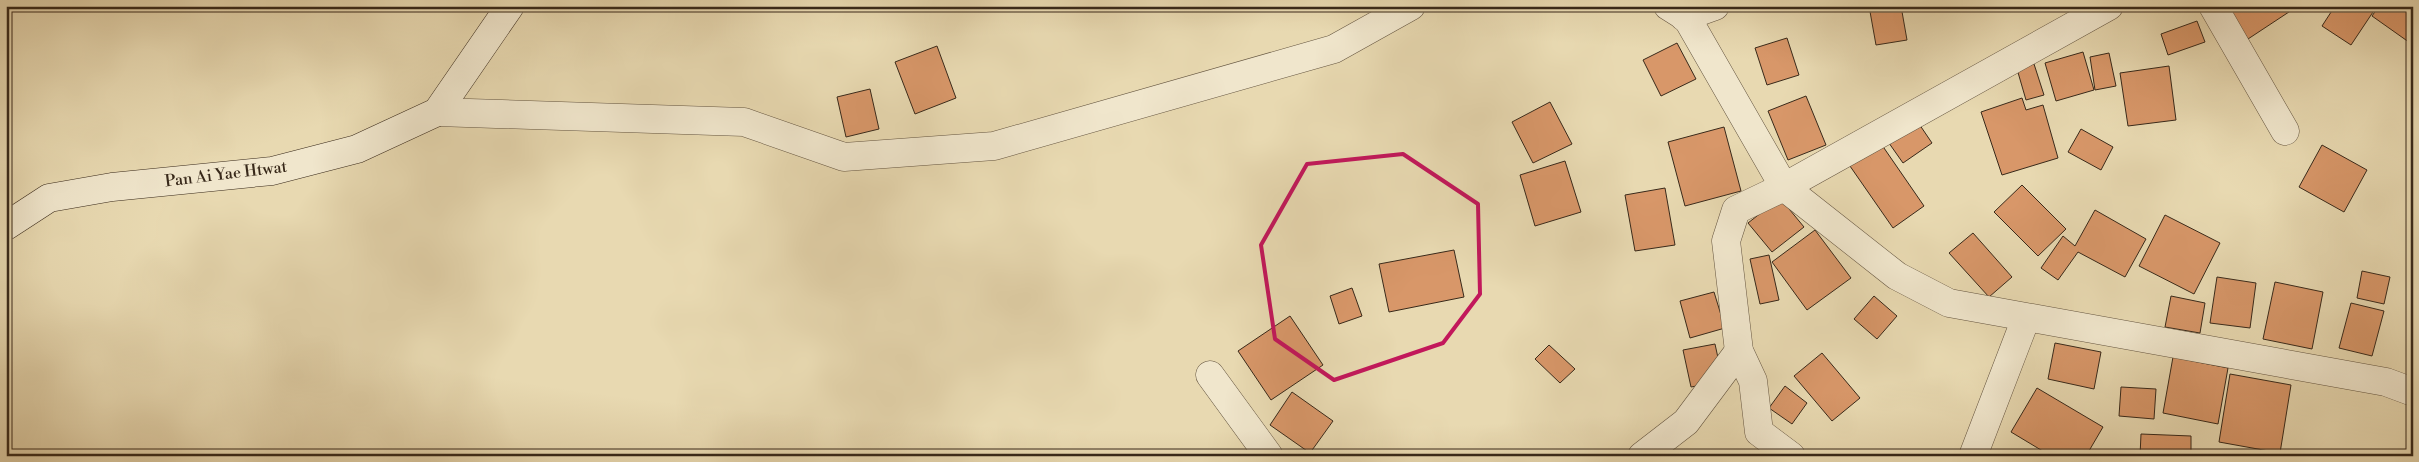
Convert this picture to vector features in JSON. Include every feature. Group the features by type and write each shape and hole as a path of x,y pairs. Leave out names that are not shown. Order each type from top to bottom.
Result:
{"street":[{"path":"437,112 510,6"},
{"path":"437,112 744,122 844,156 994,146 1334,49 1411,6"},
{"path":"1676,12 1715,6"},
{"path":"1791,456 1758,432 1753,381 1739,351 1726,241 1736,210 1784,187 2109,6"},
{"path":"2213,6 2285,131"},
{"path":"1676,12 1687,18 1784,187 1897,276 1950,304 2386,382 2413,392"},
{"name":"Pan Ai Yae Htwat","path":"6,226 49,198 112,188 272,171 357,149 437,112"},
{"path":"1973,456 2026,318"},
{"path":"1642,456 1686,422 1739,351"},
{"path":"1210,374 1270,456"}],"highlighted area":[{"path":"1403,154 1478,204 1480,294 1443,343 1334,380 1275,339 1261,245 1307,164"}],"building":[{"path":"1869,6 1901,6 1907,40 1876,45"},
{"path":"2227,6 2298,6 2248,39"},
{"path":"2335,6 2364,6 2373,12 2351,45 2322,26"},
{"path":"2379,6 2413,6 2413,45 2372,16"},
{"path":"2197,21 2205,42 2168,55 2161,34"},
{"path":"1787,38 1799,75 1767,85 1755,48"},
{"path":"1677,43 1696,79 1661,96 1643,60"},
{"path":"937,46 956,98 915,114 895,62"},
{"path":"2083,52 2094,90 2056,101 2045,63"},
{"path":"2109,53 2116,86 2095,90 2090,57"},
{"path":"2034,64 2044,95 2026,100 2017,69"},
{"path":"2169,66 2176,120 2128,126 2120,73"},
{"path":"870,89 879,129 846,137 837,97"},
{"path":"1806,96 1826,145 1788,160 1768,111"},
{"path":"2022,98 2026,110 2043,105 2058,158 2002,175 1981,112"},
{"path":"1550,102 1572,144 1533,163 1512,122"},
{"path":"1913,115 1932,143 1903,163 1884,136"},
{"path":"1724,127 1741,191 1685,206 1668,142"},
{"path":"2081,129 2113,147 2101,170 2068,152"},
{"path":"1875,135 1924,206 1893,228 1843,156"},
{"path":"2322,145 2367,170 2344,212 2299,187"},
{"path":"1565,161 1581,212 1535,226 1520,175"},
{"path":"2022,185 2066,229 2038,256 1994,212"},
{"path":"1665,188 1675,245 1635,251 1625,195"},
{"path":"1780,198 1804,227 1772,252 1748,223"},
{"path":"2095,210 2146,239 2125,277 2078,252 2058,280 2041,268 2063,236 2075,246"},
{"path":"2165,215 2220,243 2194,294 2139,266"},
{"path":"1815,230 1851,278 1807,310 1772,262"},
{"path":"1973,233 2012,277 1989,297 1949,253"},
{"path":"1454,250 1464,297 1389,312 1379,264"},
{"path":"1769,255 1779,300 1760,304 1750,259"},
{"path":"2362,271 2390,277 2384,304 2357,298"},
{"path":"2217,277 2256,283 2250,328 2210,323"},
{"path":"2275,282 2323,292 2312,349 2263,339"},
{"path":"1352,288 1362,316 1339,324 1330,296"},
{"path":"1714,292 1725,328 1690,338 1680,301"},
{"path":"1874,296 1897,316 1877,339 1854,319"},
{"path":"2171,296 2205,303 2200,333 2165,327"},
{"path":"2351,303 2384,311 2372,356 2339,348"},
{"path":"2413,309 2413,324 2408,322"},
{"path":"1290,316 1323,365 1271,400 1238,351"},
{"path":"2055,343 2101,352 2094,389 2048,379"},
{"path":"1715,344 1723,381 1691,387 1683,350"},
{"path":"1549,345 1575,369 1560,383 1535,359"},
{"path":"1822,353 1860,398 1832,421 1794,376"},
{"path":"2173,357 2228,368 2218,424 2163,413"},
{"path":"2230,374 2291,385 2280,453 2219,442"},
{"path":"1785,386 1807,403 1792,424 1769,408"},
{"path":"2121,387 2156,389 2154,419 2119,416"},
{"path":"2037,388 2103,427 2086,456 2051,456 2011,432"},
{"path":"1292,392 1333,421 1310,453 1270,425"},
{"path":"2141,434 2191,436 2191,456 2140,456"}]}
